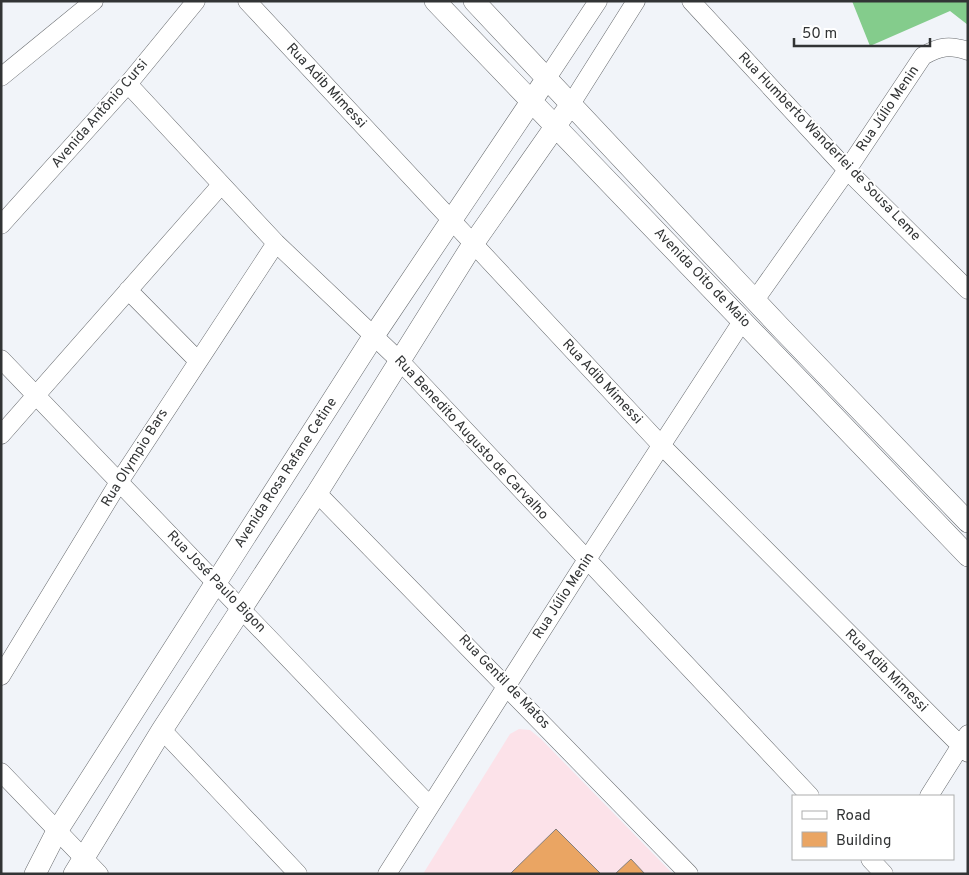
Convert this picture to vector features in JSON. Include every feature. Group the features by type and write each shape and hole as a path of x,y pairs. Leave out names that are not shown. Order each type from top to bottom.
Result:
{"street":[{"path":"1,77 94,1"},
{"name":"Avenida Antônio Cursi","path":"1,225 128,84 196,1"},
{"name":"Rua Adib Mimessi","path":"247,1 451,222 662,446 965,744"},
{"name":"Avenida Oito de Maio","path":"435,1 968,556"},
{"name":"Avenida Oito de Maio","path":"474,1 755,300 968,522"},
{"path":"547,78 598,1"},
{"path":"78,866 162,730 317,492 473,244 557,126 636,1"},
{"name":"Rua Humberto Wanderlei de Sousa Leme","path":"691,1 847,170 968,290"},
{"name":"Rua Júlio Menin","path":"755,300 847,170 924,56 943,46 952,46 968,51"},
{"name":"Avenida Rosa Rafane Cetine","path":"35,874 57,831 373,337 547,78"},
{"name":"Rua Benedito Augusto de Carvalho","path":"128,84 276,243 399,360 586,561 809,795"},
{"path":"1,434 221,185"},
{"name":"Rua Olympio Bars","path":"1,676 119,482 276,243"},
{"path":"128,290 198,360"},
{"name":"Rua Júlio Menin","path":"387,874 586,561 743,320"},
{"name":"Rua José Paulo Bigon","path":"1,358 430,806"},
{"name":"Rua Gentil de Matos","path":"317,492 689,874"},
{"path":"162,730 298,874"},
{"path":"930,795 965,744"},
{"path":"1,772 57,831 78,866 99,874"}],"shaded area":[{"path":"519,729 530,730 541,739 673,874 423,874 510,734"}],"green space":[{"path":"852,1 968,1 968,25 950,11 870,46"}],"building":[{"path":"556,829 601,874 510,874"},
{"path":"631,859 645,874 615,874"}]}
